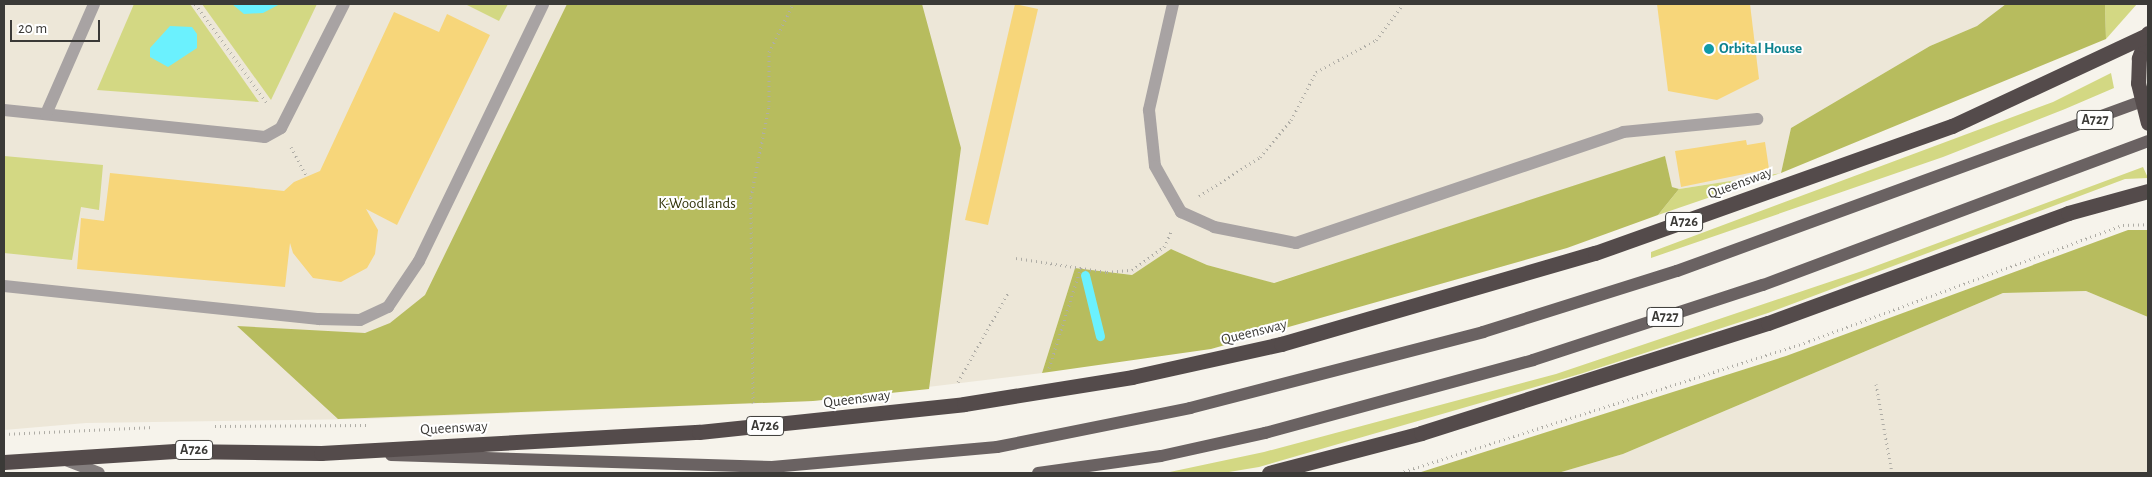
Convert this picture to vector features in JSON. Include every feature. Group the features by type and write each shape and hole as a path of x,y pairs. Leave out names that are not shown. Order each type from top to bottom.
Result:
{"highway":[{"name":"A726","path":"2148,34 2139,58 2138,83 2148,123"},
{"name":"Queensway","path":"4,462 68,461 175,451 321,453 789,424 1072,388 1205,362 1353,324 1595,254 1952,126 2148,34"},
{"path":"1269,473 1421,433 1768,323 2068,213 2148,191"}],"main road":[{"name":"Queensway","path":"321,453 772,467 997,447 1275,388 1483,332 1676,271 2148,99"},
{"name":"A727","path":"1038,473 1161,456 1265,433 1533,360 1763,285 2148,140"}],"street":[{"path":"68,461 99,473"}],"lane":[{"path":"46,114 94,4"},
{"path":"4,110 265,137 281,128 344,4"},
{"path":"4,286 319,319 360,320 388,307 419,262 543,4"},
{"path":"1173,4 1149,110 1155,166 1181,212 1214,227 1296,243 1623,132 1757,119"}],"path":[{"path":"195,4 281,128 306,174"},
{"path":"753,412 751,197 769,106 769,52 793,4"},
{"path":"1016,258 1107,272 1132,270 1164,247 1181,212 1207,189 1234,178 1260,157 1291,120 1316,72 1376,40 1403,4"},
{"path":"1399,473 1809,341 2123,226 2148,224"},
{"path":"1046,376 1081,267"},
{"path":"954,391 1008,293"},
{"path":"1876,384 1892,473"}],"shaded area":[{"path":"4,4 2006,4 1977,26 1930,46 1791,128 1781,173 1679,189 1672,187 1665,157 1273,283 1207,265 1171,249 1132,275 1075,268 1042,373 813,401 365,419 86,423 4,430"},
{"path":"2086,291 2148,317 2148,473 1558,473 1623,454 2003,293"}],"green space":[{"path":"134,4 190,4 259,102 97,90"},
{"path":"202,4 317,4 271,100"},
{"path":"465,4 508,4 499,21"},
{"name":"K-Woodlands","path":"567,4 922,4 961,148 929,389 813,401 338,419 237,326 365,333 390,323 425,295"},
{"path":"2006,4 2105,4 2106,39 1781,173 1791,128 1930,46 1977,26"},
{"path":"2105,4 2137,4 2106,39"},
{"path":"2111,73 2114,88 2065,109 1943,157 1651,258 1651,252 2053,102"},
{"path":"4,156 103,165 99,210 81,207 72,260 4,253"},
{"path":"1665,156 1672,187 1679,189 1658,215 1567,248 1211,349 1042,373 1075,268 1132,275 1171,249 1207,265 1274,283"},
{"path":"2143,167 2148,178 2125,179 1768,313 1580,374 1259,467 1223,473 1165,473 1264,452 1556,374 1865,270"},
{"path":"1781,173 1658,215 1679,189"},
{"path":"2128,230 2148,230 2148,317 2086,291 2003,293 1623,454 1558,473 1418,473 1786,356"}],"water":[{"path":"232,4 280,4 263,13 244,14"},
{"path":"170,26 192,27 197,34 197,48 168,67 150,57 150,48"}],"building":[{"path":"1015,4 1038,9 988,225 965,220"},
{"name":"Orbital House","path":"1657,4 1750,4 1759,79 1717,100 1668,91"},
{"path":"394,12 439,32 447,14 490,35 397,225 366,209 378,230 375,254 367,268 341,282 313,278 293,253 290,243 285,287 77,269 81,218 104,221 110,173 284,191 294,182 320,171"},
{"path":"1746,140 1747,145 1765,142 1769,169 1681,187 1675,151"}],"waterway":[{"path":"1085,275 1100,336"}],"place":[{"name":"Orbital House","path":"1709,49"}]}
